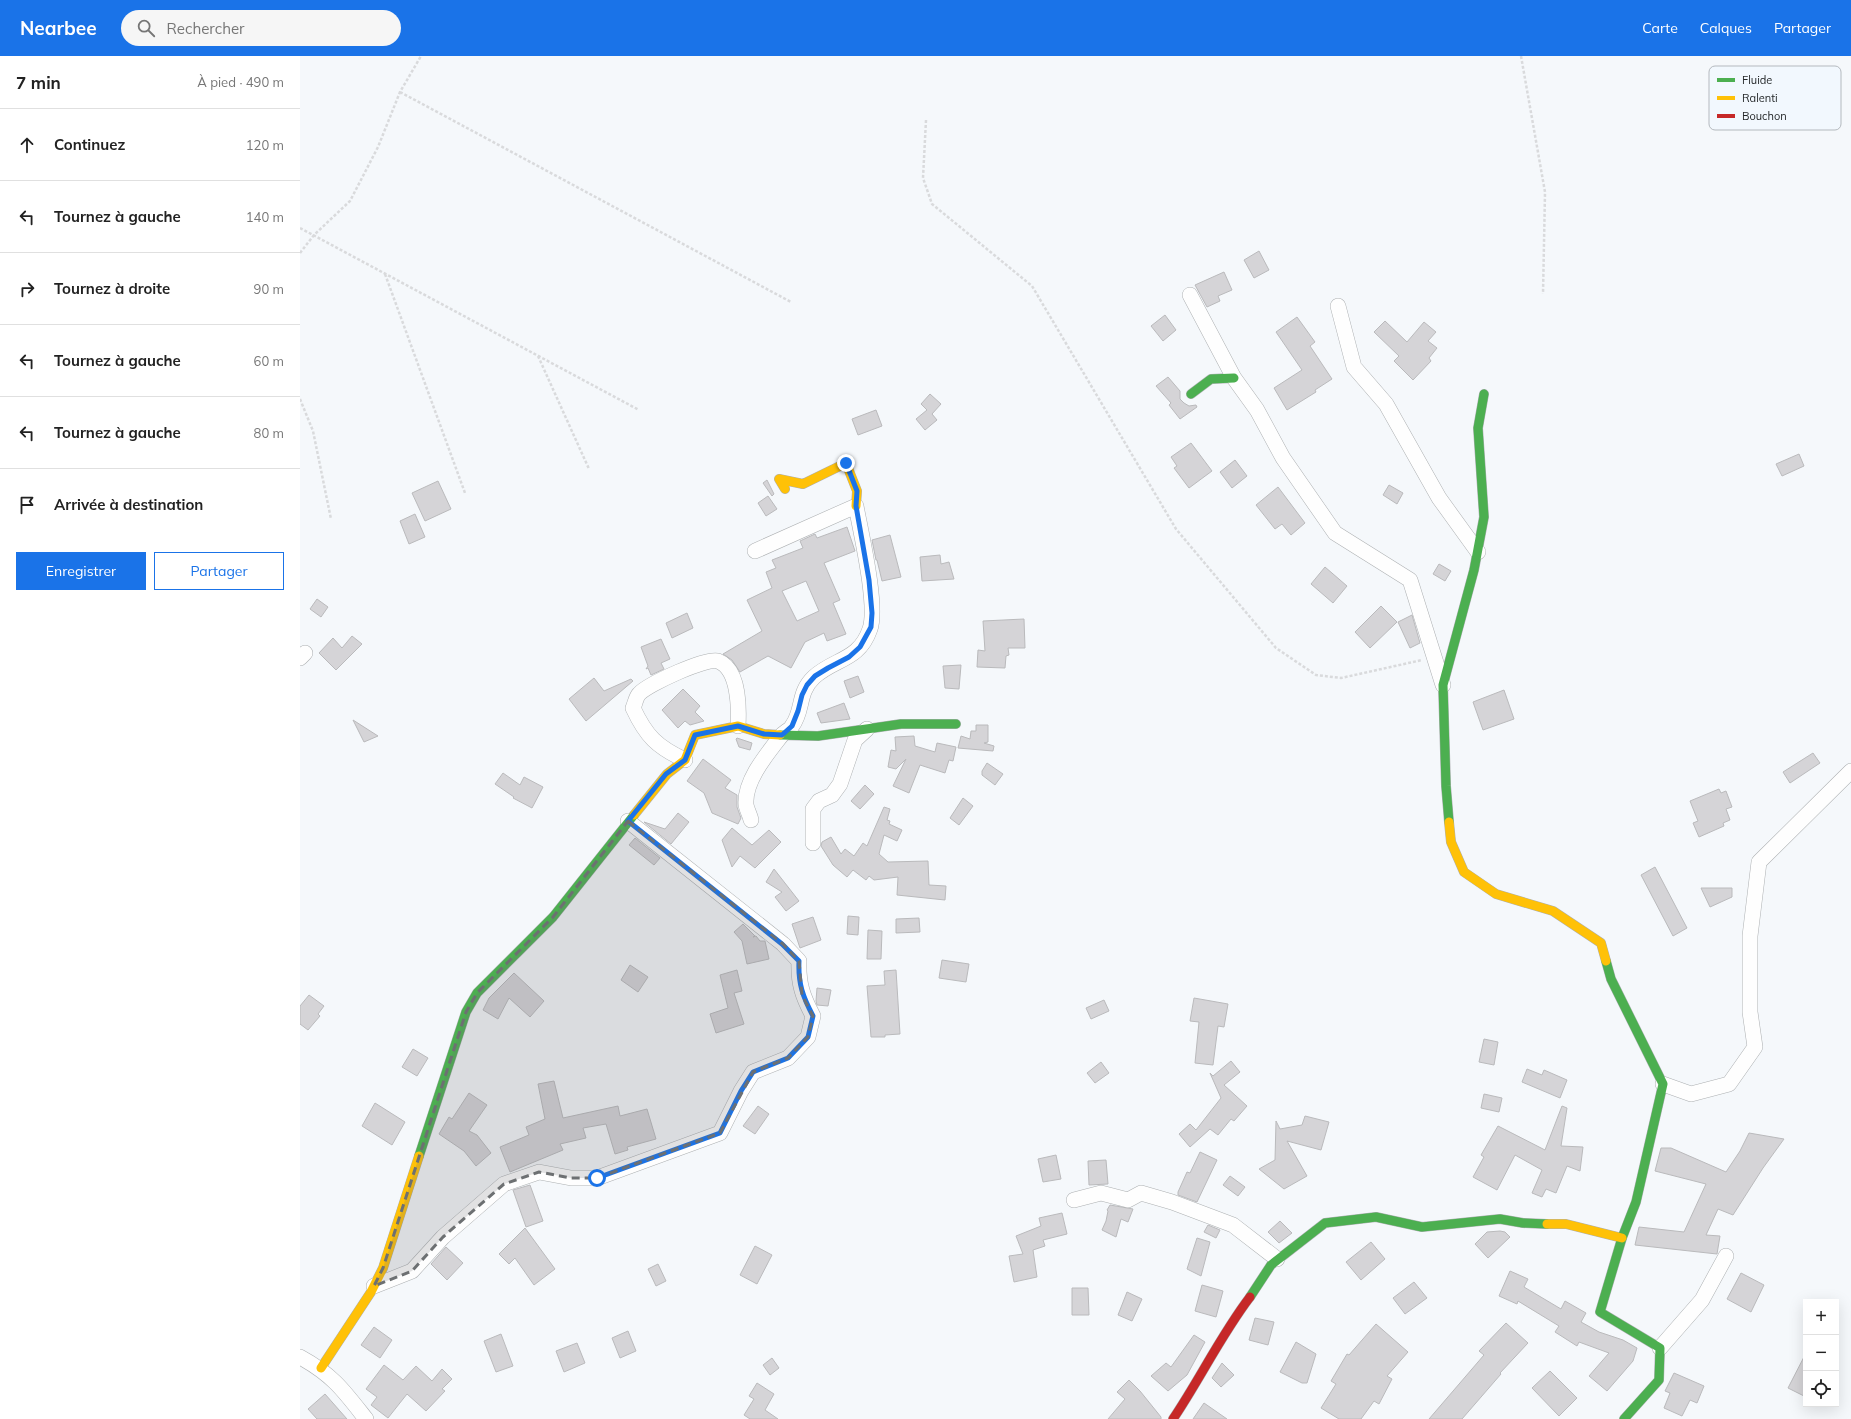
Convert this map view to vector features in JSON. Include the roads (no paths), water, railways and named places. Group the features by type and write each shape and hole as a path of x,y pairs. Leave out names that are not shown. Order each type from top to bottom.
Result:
{"street":[{"path":"1190,295 1234,378 1257,410 1283,458 1335,533 1410,580 1442,685 1446,786 1451,842 1464,872 1496,894 1553,911 1601,943 1611,978 1663,1084 1636,1202 1622,1238 1600,1312 1660,1348"},
{"path":"1338,306 1354,367 1386,404 1439,498 1478,552"},
{"path":"1191,394 1200,391 1209,380 1218,378 1234,378"},
{"path":"1442,685 1478,552 1484,517 1478,428 1484,394"},
{"path":"751,820 746,805 749,786 760,766 782,735 792,726 802,695 807,685 815,676 849,657 860,647 871,627 872,613 869,580 856,506 857,491 846,463 803,484 779,479 785,489"},
{"path":"754,550 856,506"},
{"path":"685,760 667,752 654,740 642,726 633,708 639,694 654,684 678,672 711,660 719,661 729,670 737,690 739,709 738,726"},
{"path":"320,1368 374,1286 383,1268 466,1012 477,993 554,917 666,774 685,760 695,735 738,726 764,734 818,736 901,724 956,724"},
{"path":"813,843 814,809 819,801 832,795 840,784 855,740 867,729"},
{"path":"1663,1084 1691,1094 1729,1084 1755,1047 1750,1012 1750,936 1758,862 1851,771"},
{"path":"374,1286 412,1271 443,1237 504,1184 539,1172 571,1178 597,1178 720,1133 741,1091 753,1072 788,1058 808,1037 813,1016 802,995 798,973 799,961 782,944 628,821"},
{"path":"1074,1200 1101,1193 1128,1200 1141,1193 1172,1202 1233,1225 1278,1259"},
{"path":"1173,1419 1190,1394 1210,1357 1236,1315 1260,1284 1271,1265 1325,1223 1376,1217 1422,1227 1500,1219 1523,1223 1566,1224 1622,1238"},
{"path":"1624,1419 1659,1380 1660,1348 1702,1300 1726,1256"},
{"path":"300,1357 320,1368 341,1387 366,1419"}]}
